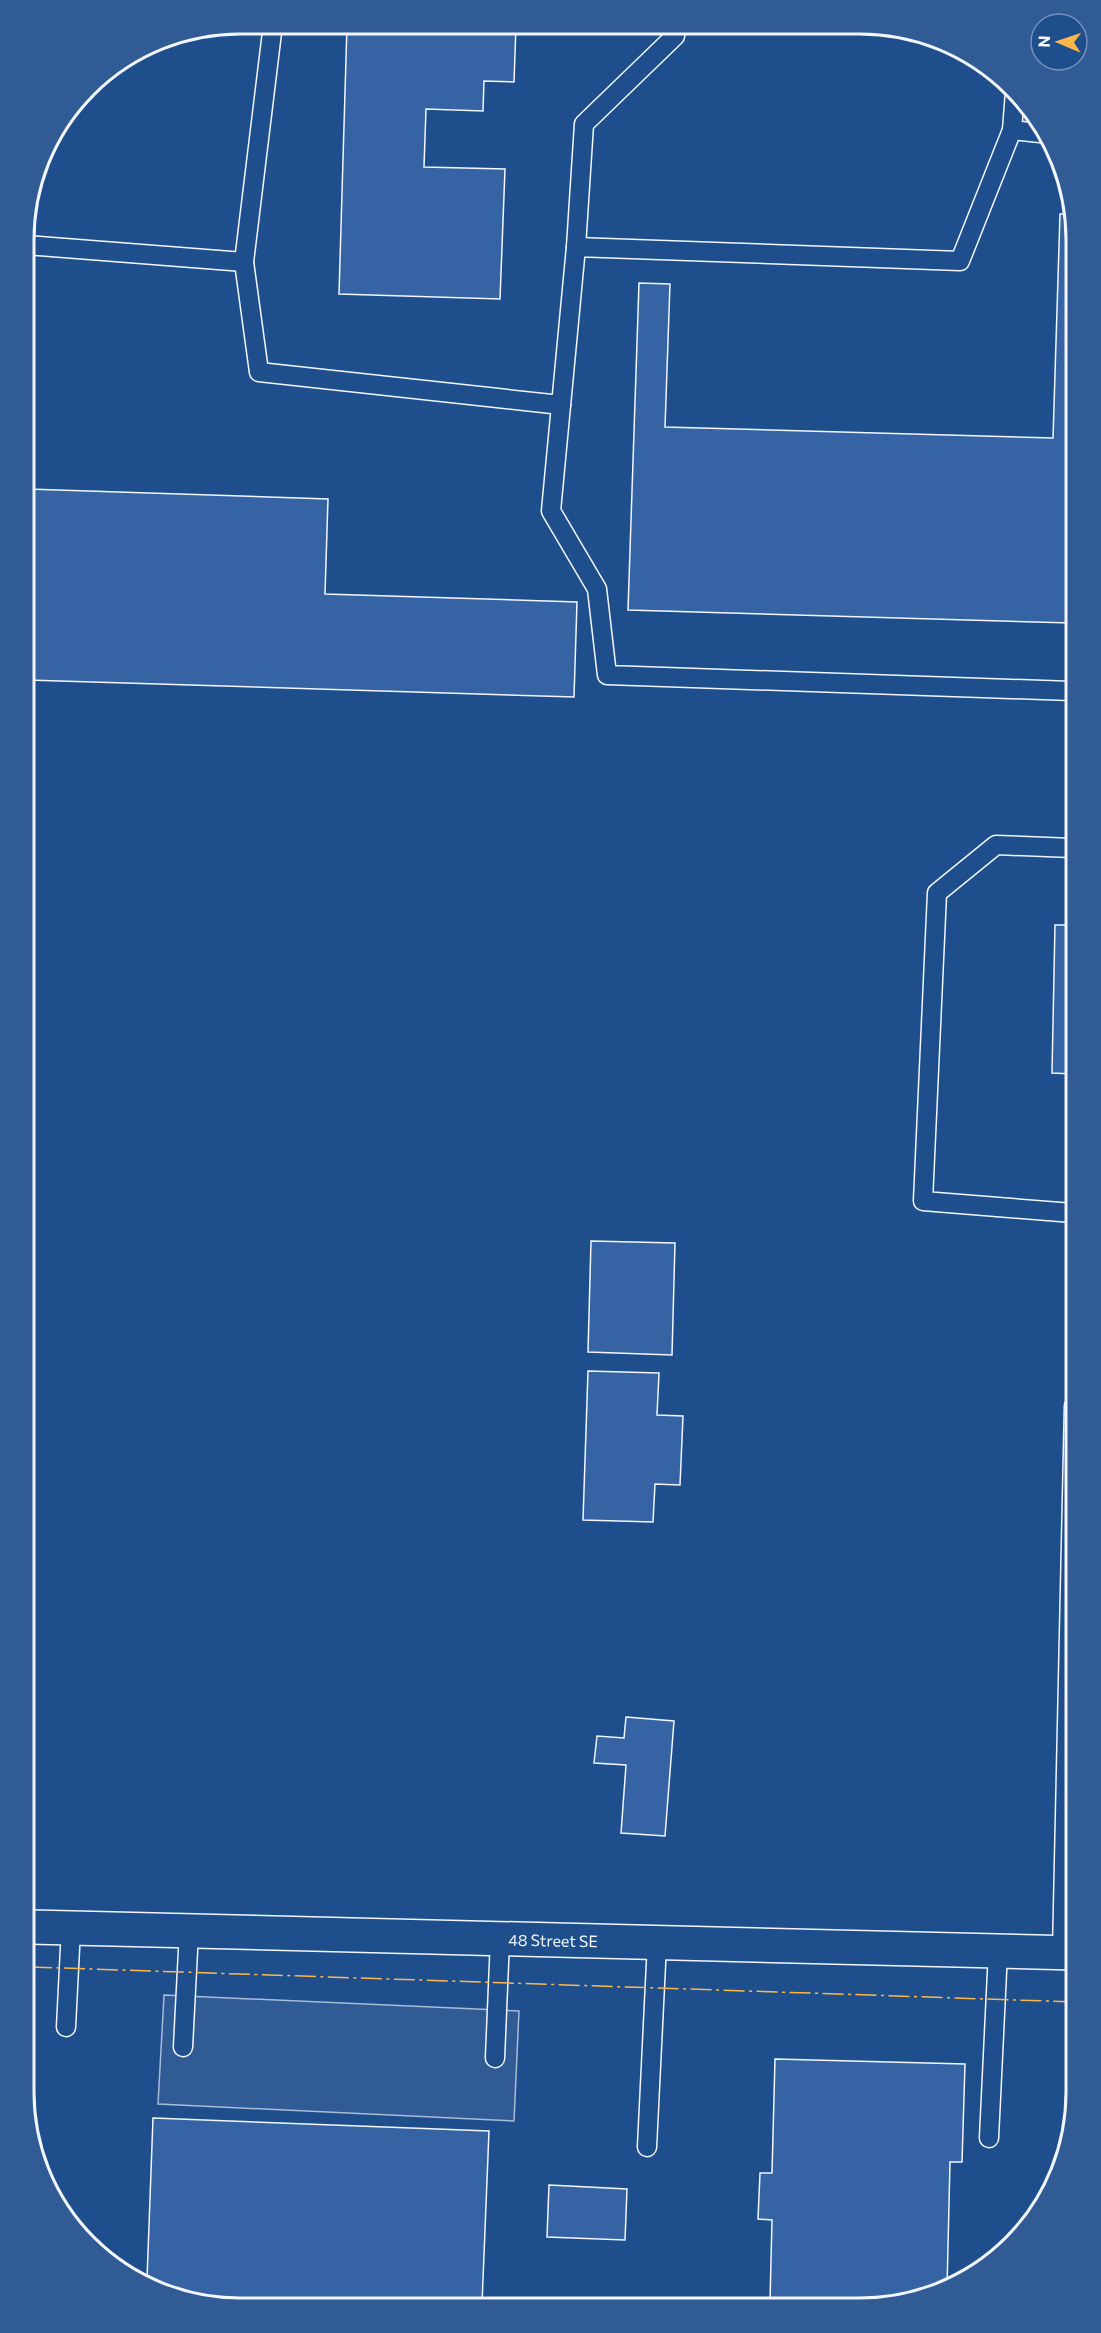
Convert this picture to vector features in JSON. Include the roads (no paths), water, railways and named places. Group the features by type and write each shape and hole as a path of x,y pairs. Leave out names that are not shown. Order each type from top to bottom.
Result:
{"street":[{"name":"48 Street SE","path":"34,1928 1066,1953"}],"lane":[{"path":"272,34 244,262 259,372 561,405"},
{"path":"675,34 584,124 576,247 551,511 597,590 607,675 1066,691"},
{"path":"576,247 960,261 1012,130 1014,104"},
{"path":"1012,130 1035,133"},
{"path":"35,246 244,262"},
{"path":"1066,848 996,845 937,893 923,1201 1066,1213"},
{"path":"66,2027 70,1928"},
{"path":"183,2047 189,1931"},
{"path":"495,2058 500,1939"},
{"path":"647,2147 657,1943"},
{"path":"989,2138 998,1951"}]}
